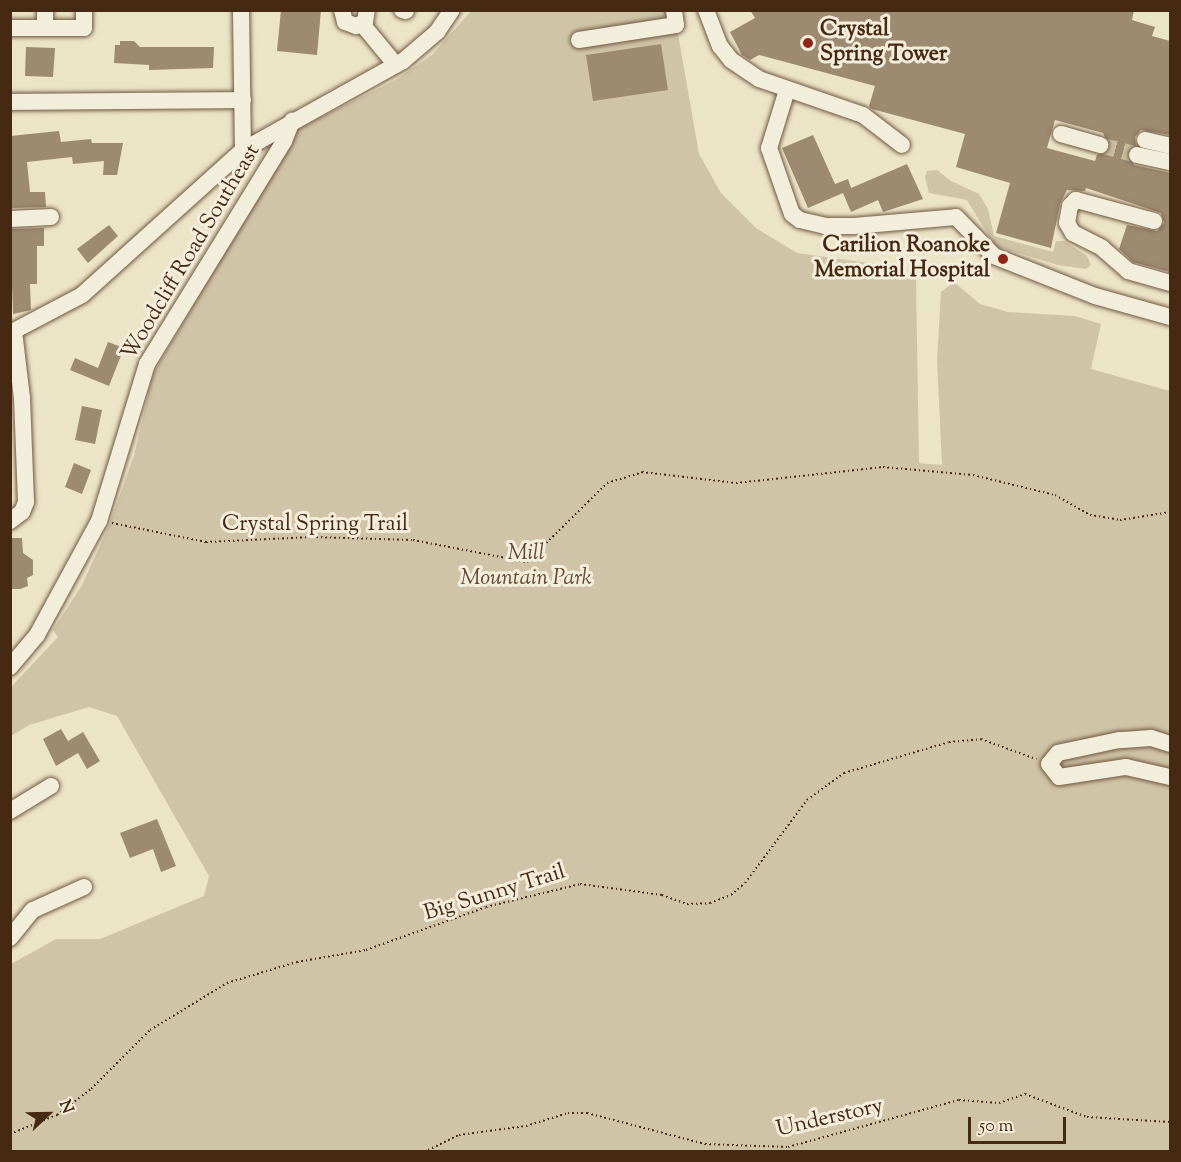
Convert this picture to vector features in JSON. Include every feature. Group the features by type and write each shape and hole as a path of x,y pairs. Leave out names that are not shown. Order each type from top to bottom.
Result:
{"street":[{"path":"45,10 45,28"},
{"path":"10,28 84,28 84,10"},
{"path":"241,10 243,150"},
{"path":"342,10 348,25 365,17 396,65"},
{"path":"402,10 406,11"},
{"path":"10,520 21,512 26,502 22,398 12,332 82,295 243,150 292,120 396,65 437,32 452,10"},
{"path":"579,40 676,25 674,10"},
{"path":"706,10 720,46 731,60 759,79 863,115 902,145"},
{"path":"787,90 769,148 792,214 800,220 825,226 854,226 956,218 994,256 1095,296 1170,317"},
{"path":"10,102 243,100"},
{"name":"Woodcliff Road Southeast","path":"10,667 37,635 99,521 147,364 284,141 292,120"},
{"path":"1061,134 1100,145"},
{"path":"1170,146 1141,148 1170,162"},
{"path":"1162,223 1076,200 1070,206 1067,223 1073,233 1102,248 1128,271 1170,283"},
{"path":"10,219 51,217"},
{"path":"1170,744 1151,738 1119,740 1058,753 1049,764 1059,777 1126,767 1170,777"},
{"path":"10,811 51,786"},
{"path":"10,938 33,910 84,887"}],"path":[{"name":"Crystal Spring Trail","path":"99,521 207,542 312,537 412,540 527,562 607,483 642,472 736,483 883,467 973,475 1055,495 1090,516 1120,520 1170,512"},
{"name":"Big Sunny Trail","path":"10,1134 57,1115 91,1089 150,1030 227,982 297,962 366,950 486,907 580,884 662,895 687,904 710,903 731,895 745,883 807,800 844,773 949,742 981,739 1049,764"},
{"name":"Understory","path":"424,1152 459,1135 526,1126 577,1113 705,1144 788,1147 835,1131 855,1130 959,1100 999,1103 1025,1094 1087,1117 1170,1122"}],"green space":[{"name":"Mill Mountain Park","path":"471,11 674,11 699,154 721,193 756,228 797,253 875,264 916,279 919,463 942,465 937,360 941,292 954,282 980,304 1008,312 1075,316 1101,324 1091,369 1170,391 1170,1151 11,1151 11,964 56,939 100,939 204,896 209,876 117,716 89,707 29,725 11,736 11,687 58,637 53,630 82,585 108,528 134,456 153,374 297,129 394,81 432,55"},
{"path":"937,170 951,181 979,194 988,209 994,236 1053,252 1056,241 1064,241 1087,256 1091,265 1086,269 1058,265 995,246 967,200 929,193 925,177 927,171"}],"building":[{"path":"281,10 321,10 317,55 277,51"},
{"path":"750,10 1134,10 1132,20 1155,27 1152,36 1170,41 1170,135 1141,130 1135,137 1136,145 1127,153 1134,165 1170,173 1170,272 1133,262 1119,249 1127,225 1157,231 1164,223 1161,213 1086,188 1085,191 1067,190 1060,204 1051,248 996,233 1010,183 956,167 965,134 872,109 869,106 875,86 759,55 750,60 742,55 730,32 755,18","holes":["1055,120 1103,133 1110,148 1097,155 1095,161 1047,148"]},
{"path":"120,41 134,41 140,47 214,47 213,68 149,70 149,65 114,63 115,45 120,45"},
{"path":"661,44 668,90 593,101 586,55"},
{"path":"26,47 55,48 53,77 25,76"},
{"path":"59,131 61,142 91,139 92,143 123,143 117,175 103,175 104,161 73,164 72,157 27,162 30,192 45,192 46,207 10,208 10,136"},
{"path":"813,135 835,184 848,179 851,188 907,164 923,199 883,212 878,200 851,212 843,193 808,208 782,148"},
{"path":"109,225 118,236 88,263 77,249"},
{"path":"44,228 44,246 37,246 37,284 30,284 31,310 13,314 10,229"},
{"path":"108,342 124,348 109,386 70,370 75,358 98,368"},
{"path":"82,406 102,410 95,444 75,440"},
{"path":"74,463 91,470 82,494 65,487"},
{"path":"10,538 22,538 23,553 33,560 33,575 27,578 28,586 20,589 10,589"},
{"path":"61,729 68,741 83,732 100,761 87,769 78,753 56,766 43,739"},
{"path":"157,819 176,866 161,872 153,849 130,858 120,833"}],"tunnel":[{"path":"1100,145 1137,155"}],"place":[{"name":"Crystal Spring Tower","path":"808,43"},
{"name":"Carilion Roanoke Memorial Hospital","path":"1003,259"}]}
